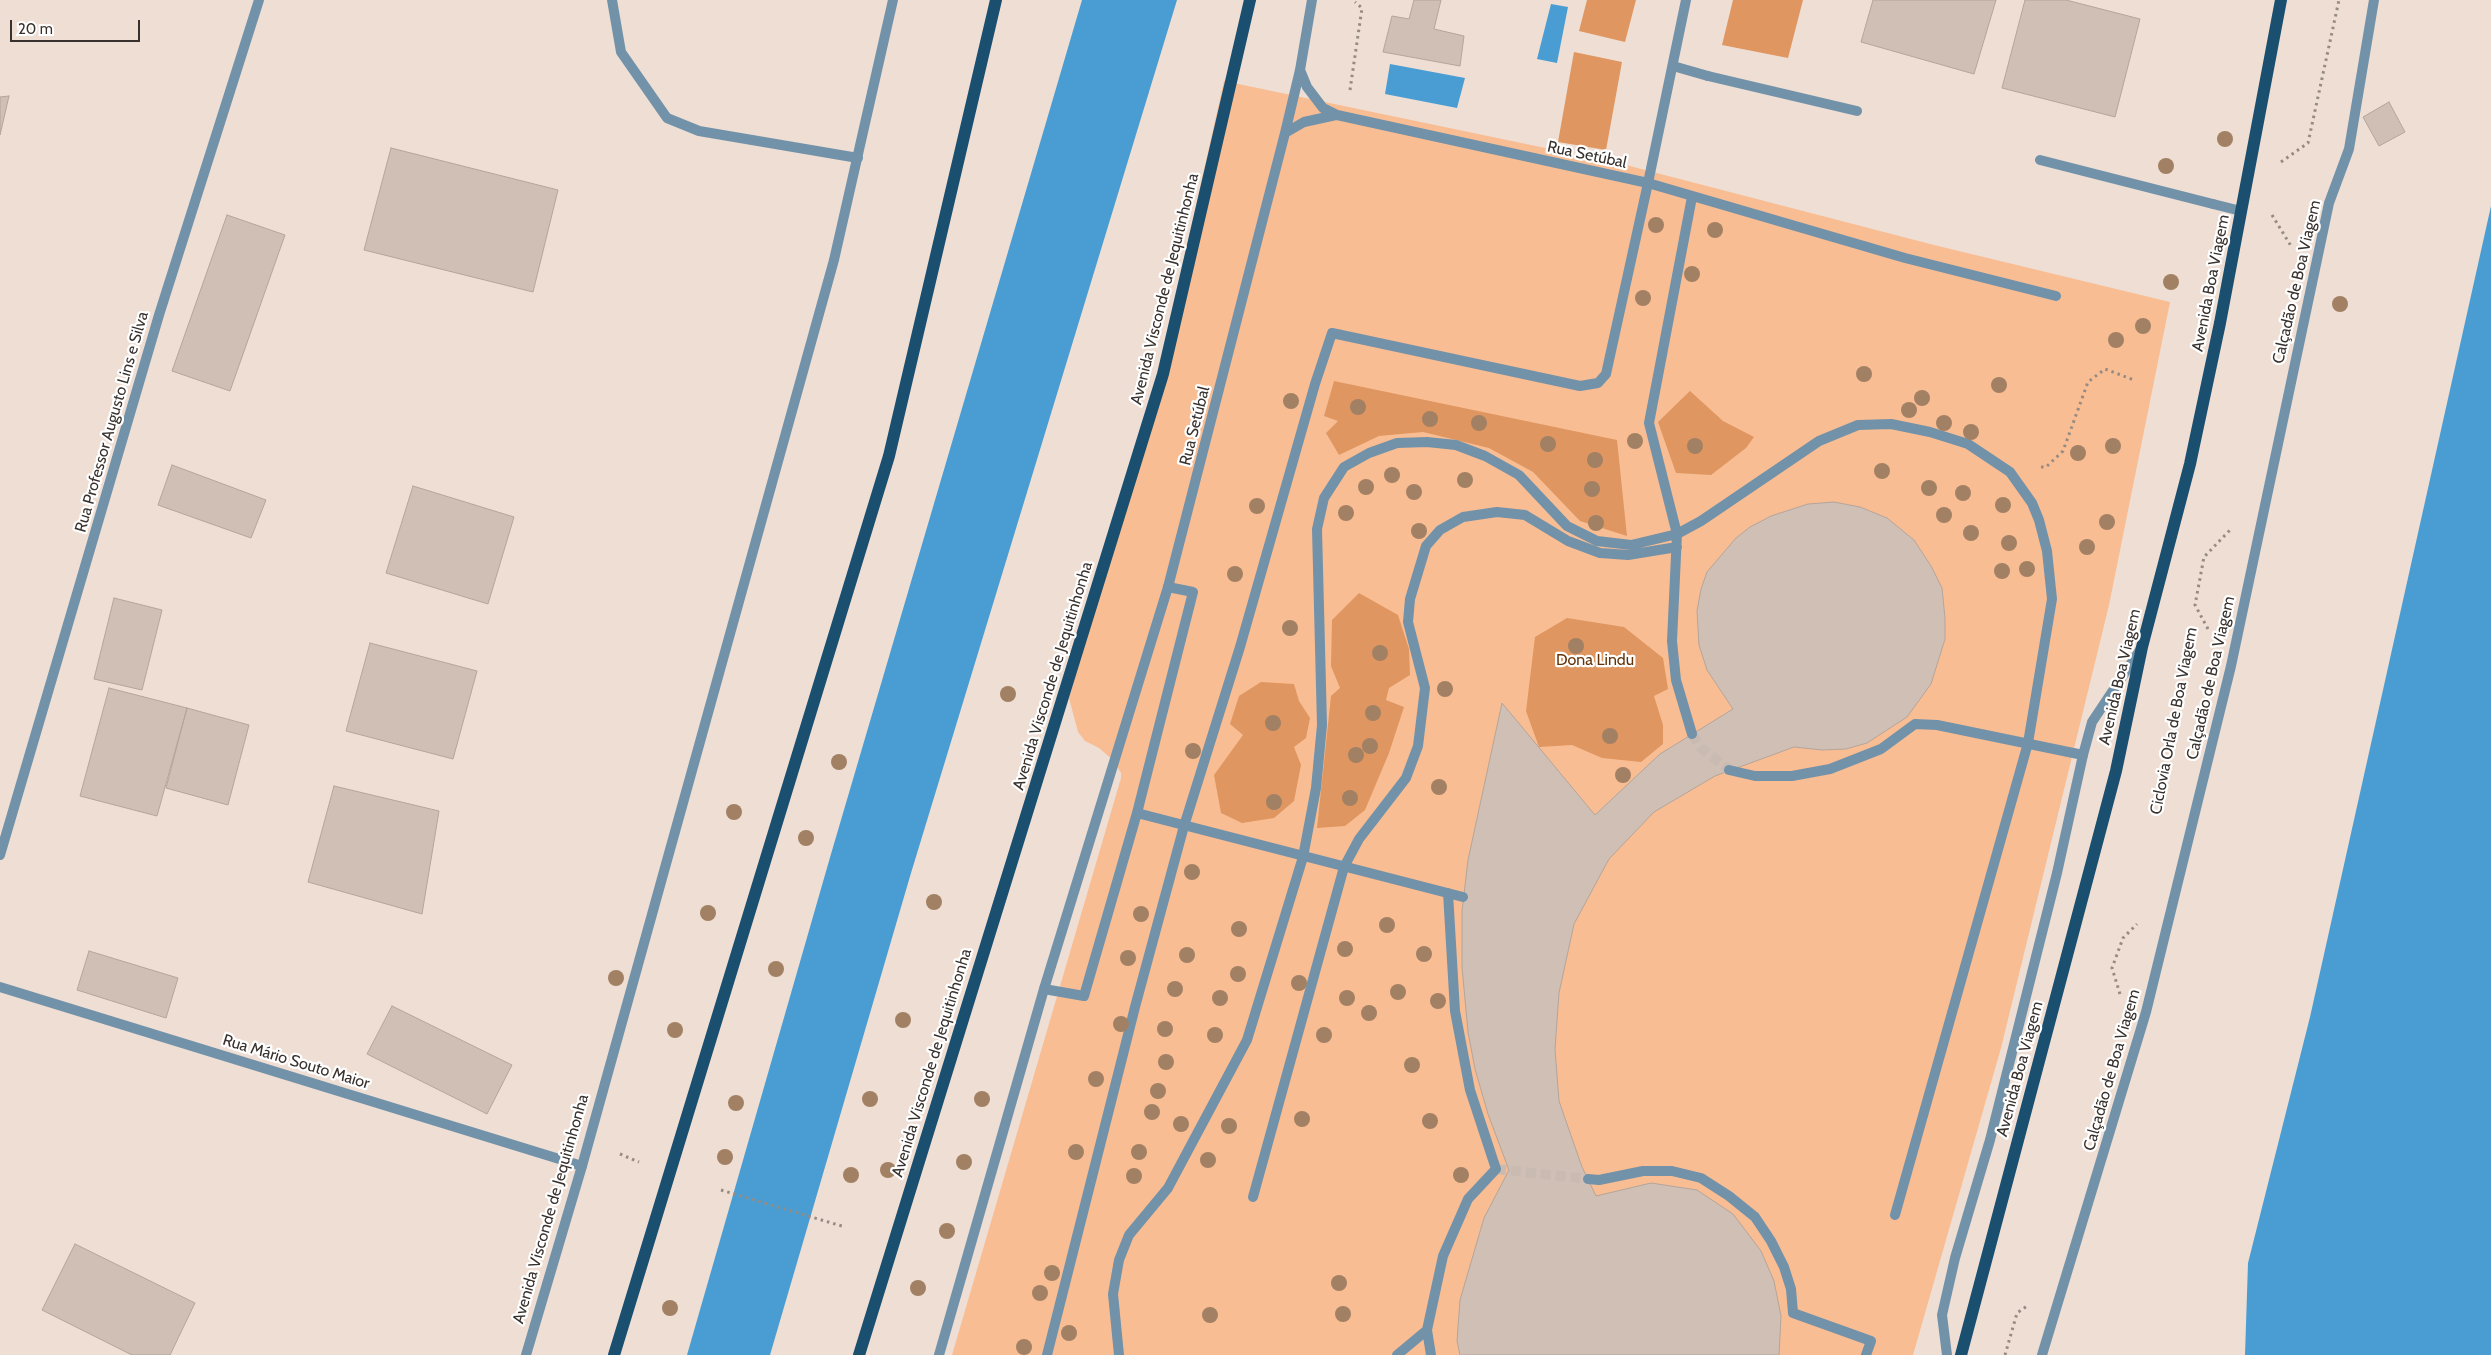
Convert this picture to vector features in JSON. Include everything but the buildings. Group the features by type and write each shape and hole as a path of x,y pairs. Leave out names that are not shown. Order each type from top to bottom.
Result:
{"main road":[{"path":"614,1355 889,456 996,0"},
{"name":"Avenida Visconde de Jequitinhonha","path":"859,1355 1163,374 1250,0"},
{"name":"Avenida Boa Viagem","path":"1961,1355 2116,771 2142,647 2190,464 2220,323 2281,0"}],"street":[{"name":"Rua Professor Augusto Lins e Silva","path":"0,855 159,315 259,0"},
{"path":"612,0 621,52 667,118 699,131 858,158"},
{"name":"Avenida Visconde de Jequitinhonha","path":"526,1355 582,1166 834,260 893,0"},
{"path":"1285,133 1300,70 1312,0"},
{"path":"1047,1355 1184,826 1240,647 1315,384 1332,333 1580,386 1598,383 1606,374 1686,0"},
{"name":"Calçadão de Boa Viagem","path":"2042,1355 2151,993 2231,666 2329,203 2350,149 2374,0"},
{"path":"1672,66 1858,111"},
{"name":"Rua Setúbal","path":"1300,70 1307,86 1323,108 1341,116 1648,183 1905,258 2056,296"},
{"name":"Rua Setúbal","path":"1044,989 1108,776 1168,587 1285,133 1304,122 1341,116"},
{"path":"2040,160 2241,210"},
{"path":"1692,197 1649,423 1677,534 1672,641 1676,680 1692,734"},
{"path":"1119,1355 1113,1294 1119,1260 1129,1235 1168,1188 1247,1040 1303,857 1316,788 1322,725 1316,529 1324,498 1344,467 1369,452 1397,443 1427,442 1456,445 1485,456 1519,475 1567,526 1597,541 1631,545 1677,534 1701,521 1819,441 1858,425 1891,424 1930,432 1968,444 2010,472 2032,503 2039,520 2047,551 2052,600 2028,743 1895,1215"},
{"path":"1253,1197 1344,867 1359,839 1406,778 1418,746 1425,688 1408,622 1410,598 1426,546 1440,530 1463,517 1497,512 1524,515 1568,541 1600,553 1628,555 1677,547"},
{"path":"939,1355 1044,989 1084,996 1137,814 1193,592 1168,587"},
{"path":"1947,1355 1942,1315 1944,1306 1955,1258 1992,1130 2052,892 2082,755 2092,722 2142,647"},
{"path":"1730,770 1755,776 1792,776 1830,769 1856,761 1881,749 1915,724 1937,725 2082,755"},
{"path":"1137,814 1463,898"},
{"path":"1431,1355 1426,1330 1447,1248 1468,1199 1496,1169 1470,1090 1455,1011 1448,894"},
{"name":"Rua Mário Souto Maior","path":"0,987 582,1166"},
{"path":"1588,1179 1599,1180 1643,1171 1672,1171 1701,1178 1722,1191 1755,1217 1771,1241 1784,1267 1791,1289 1793,1313 1871,1341 1866,1355"},
{"path":"1398,1355 1426,1330"}],"path":[{"path":"2280,170 2282,161 2308,143 2339,0"},
{"path":"1341,116 1362,8 1354,2"},
{"path":"2274,206 2272,215 2292,248"},
{"path":"2010,472 2046,467 2063,451 2088,382 2104,369 2134,380"},
{"name":"Ciclovia Orla de Boa Viagem","path":"2206,637 2208,628 2195,605 2204,557 2231,529"},
{"path":"2123,1002 2112,968 2123,938 2142,920"},
{"path":"620,1154 640,1162"},
{"path":"721,1190 845,1227"},
{"path":"2005,1355 2017,1313 2030,1303"}],"green space":[{"path":"1587,0 1636,0 1625,42 1579,31"},
{"path":"1733,0 1803,0 1788,58 1722,45"},
{"path":"1574,52 1622,62 1606,150 1558,142"},
{"name":"Dona Lindu","path":"1224,81 1622,164 1934,245 2170,302 2109,605 2001,1048 1913,1355 952,1355 1121,778 1121,773 1113,760 1099,748 1085,741 1078,732 1069,698 1148,419"},
{"path":"1334,381 1617,440 1627,536 1580,521 1533,472 1489,448 1423,432 1379,436 1339,455 1326,433 1338,421 1324,416"},
{"path":"1690,391 1723,421 1754,437 1746,448 1711,475 1676,473 1658,422"},
{"path":"1359,593 1398,615 1409,649 1410,675 1389,688 1386,700 1404,707 1389,753 1365,810 1345,826 1317,828 1331,696 1340,688 1331,666 1332,620"},
{"path":"1567,618 1624,627 1663,658 1668,689 1654,696 1663,725 1663,744 1641,762 1602,758 1572,745 1539,747 1526,711 1535,637"},
{"path":"1261,682 1294,684 1299,701 1310,718 1306,738 1294,747 1301,765 1294,801 1274,818 1242,823 1221,813 1214,775 1243,735 1230,724 1239,696"}],"water":[{"path":"1082,0 1177,0 911,873 770,1355 687,1355 831,854"},
{"path":"1551,4 1568,7 1557,63 1537,59"},
{"path":"1390,64 1465,78 1457,108 1385,94"},
{"path":"2491,206 2491,1355 2245,1355 2248,1263 2310,1017"}],"tunnel":[{"path":"1692,734 1701,748 1729,770"},
{"path":"1496,1169 1588,1179"}]}
